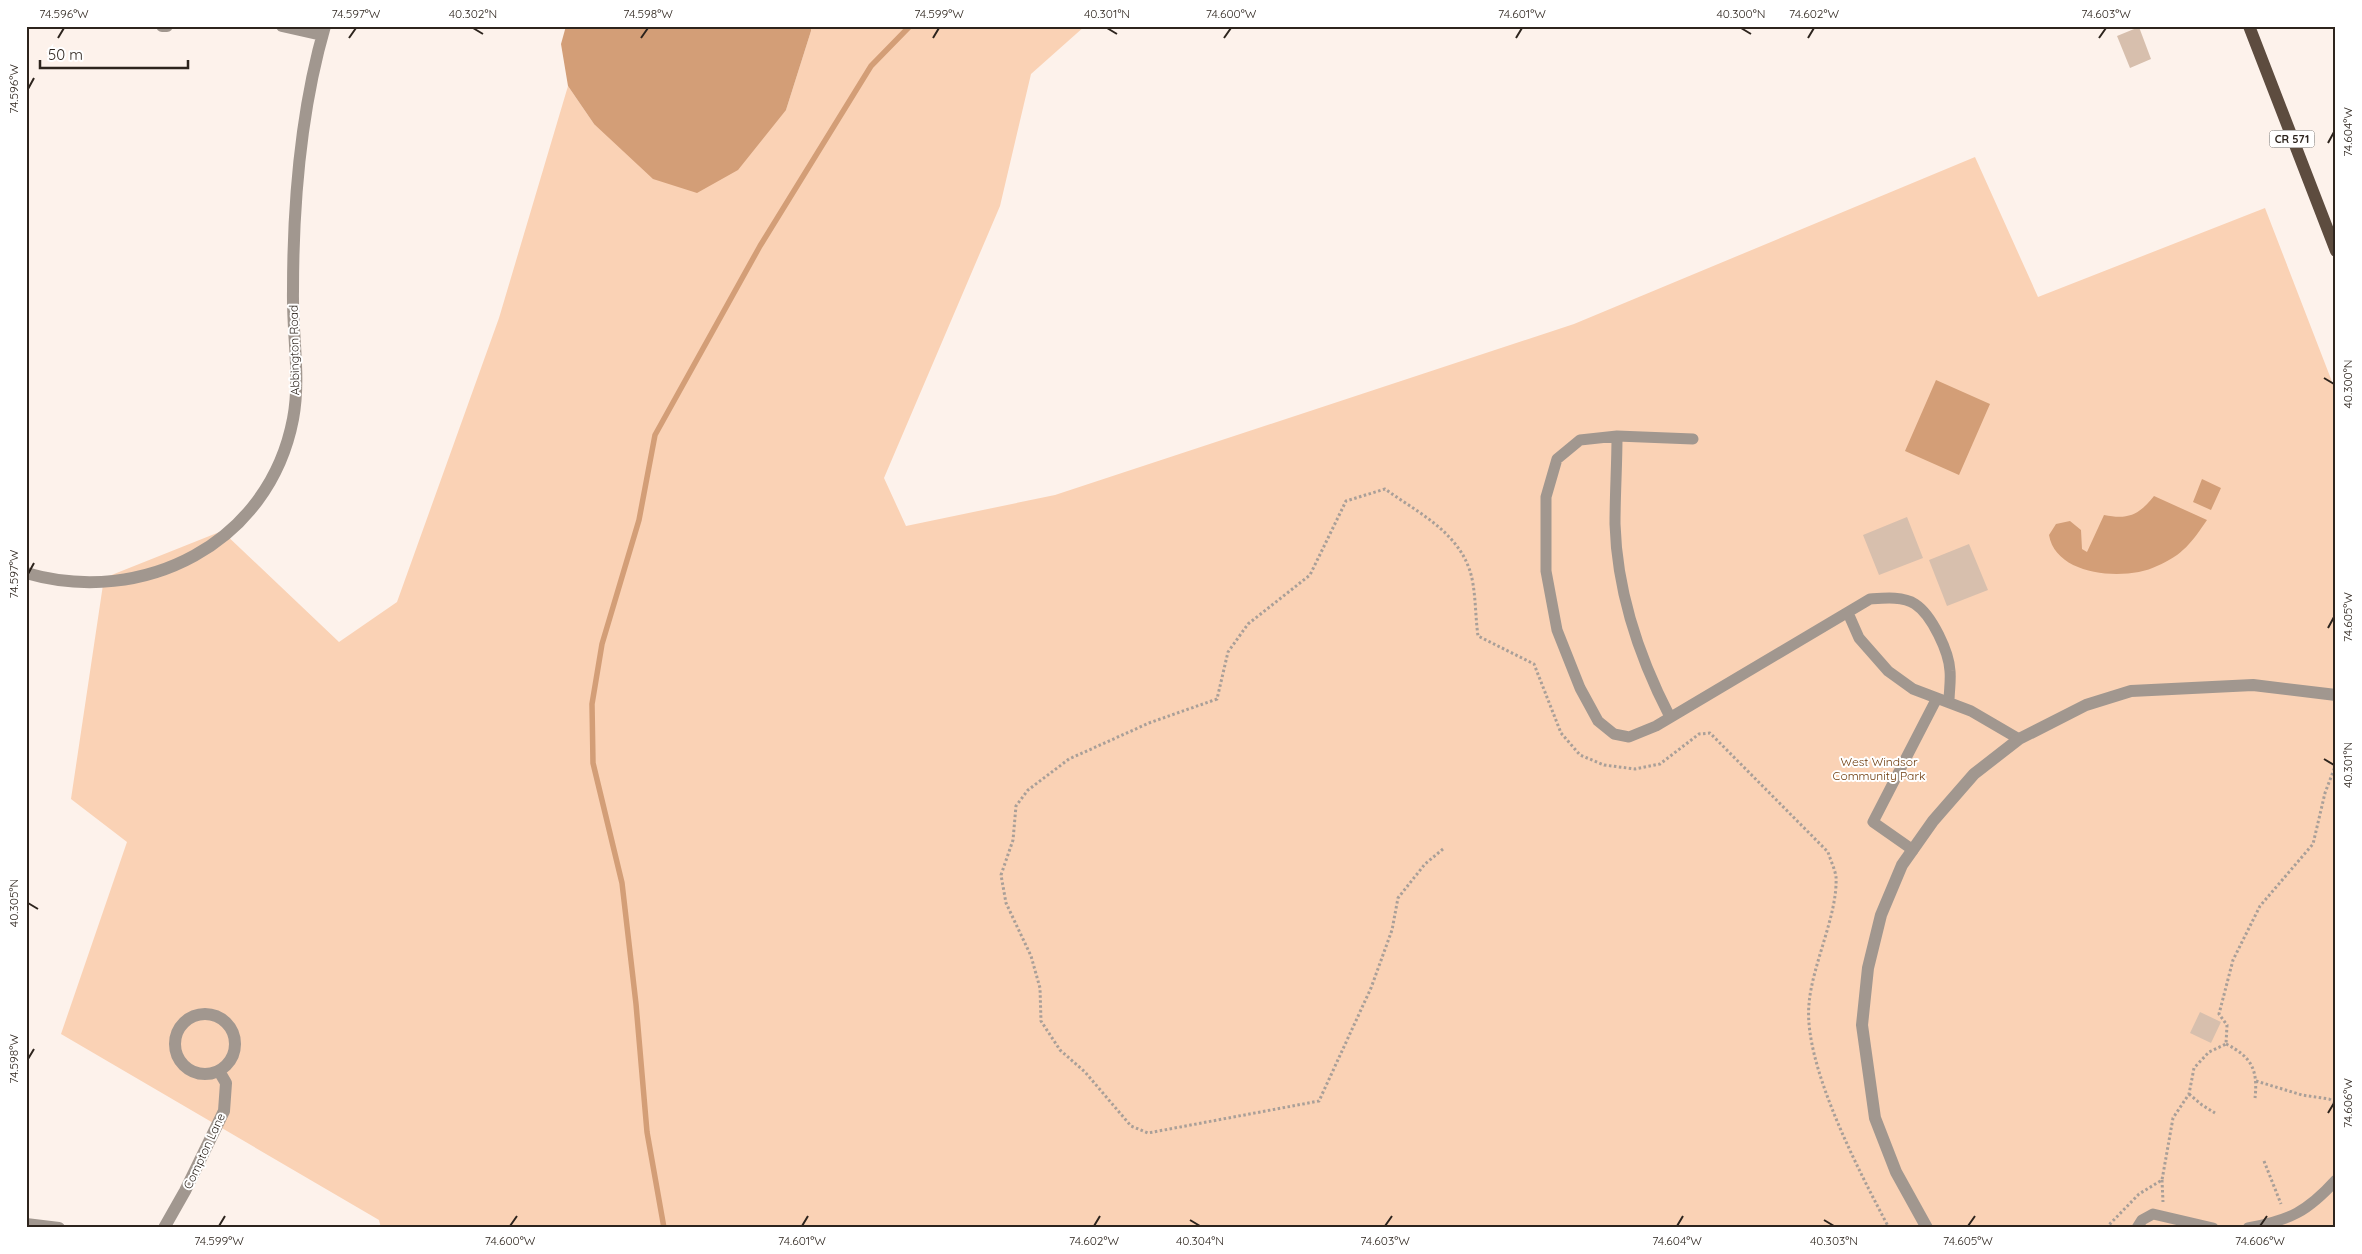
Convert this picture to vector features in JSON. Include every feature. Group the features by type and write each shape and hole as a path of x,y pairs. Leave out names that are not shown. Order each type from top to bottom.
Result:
{"main road":[{"name":"CR 571","path":"2249,26 2336,251"}],"street":[{"path":"162,26 167,26"},
{"path":"282,26 324,31"},
{"name":"Abbington Road","path":"26,573 49,579 81,583 113,582 145,576 172,567 204,550 229,531 252,507 268,484 283,452 292,420 296,392 293,303 294,227 298,169 308,103 324,31"},
{"path":"1927,1228 1896,1172 1875,1118 1862,1025 1868,968 1881,915 1902,864 1933,821 1974,774 2019,739 2086,705 2131,691 2253,685 2336,695"},
{"path":"204,1014 218,1017 228,1024 233,1034 234,1053 227,1064 219,1071 202,1074 192,1072 183,1066 176,1052 176,1036 180,1026 191,1017 204,1014"},
{"name":"Compton Lane","path":"164,1228 185,1191 224,1111 226,1083 219,1071"},
{"path":"26,1224 59,1228"}],"lane":[{"path":"1693,440 1617,436 1580,440 1557,459 1546,497 1546,572 1557,630 1580,688 1598,721 1614,734 1629,737 1656,726 1870,599 1890,597 1915,604 1930,620 1944,645 1950,671 1949,702"},
{"path":"1617,436 1615,526 1622,582 1638,645 1650,679 1670,717"},
{"path":"1848,613 1859,638 1888,670 1913,689 1971,711 2019,739"},
{"path":"1913,850 1873,822 1937,698"},
{"path":"2248,1228 2286,1219 2318,1200 2336,1180"},
{"path":"2137,1228 2142,1220 2153,1214 2212,1228"}],"path":[{"path":"1442,849 1425,864 1398,898 1392,930 1371,988 1319,1101 1148,1133 1131,1126 1085,1072 1060,1050 1041,1021 1040,988 1031,956 1006,903 1001,874 1014,840 1016,806 1028,790 1070,759 1149,723 1217,699 1228,652 1248,624 1310,575 1346,501 1385,489 1448,533 1463,553 1471,572 1478,636 1534,664 1561,733 1580,755 1604,766 1635,769 1660,764 1699,734 1710,733 1828,852 1836,876 1833,904 1809,1004 1812,1046 1834,1115 1889,1228"},
{"path":"2226,1044 2227,1025 2219,1014 2233,960 2260,906 2313,844 2325,793 2336,764"},
{"path":"2226,1044 2241,1052 2251,1063 2256,1081 2255,1098"},
{"path":"2161,1216 2163,1201 2162,1180 2173,1118 2189,1094 2194,1068 2209,1052 2226,1044"},
{"path":"2256,1081 2302,1095 2329,1099 2336,1103"},
{"path":"2189,1094 2202,1106 2215,1113"},
{"path":"2264,1161 2286,1219"},
{"path":"2106,1228 2139,1194 2162,1180"}],"green space":[{"name":"West Windsor Community Park","path":"811,26 1085,26 1031,74 1000,206 884,478 906,526 1055,495 1574,324 1975,157 2038,297 2265,208 2336,392 2336,1228 381,1228 379,1220 61,1034 127,842 71,799 104,578 222,531 339,642 397,602 499,318 568,86 594,124 786,110"}],"shaded area":[{"path":"566,26 811,26 811,31 786,110 738,170 697,193 653,179 594,124 568,86 561,44"},
{"path":"1936,380 1990,404 1959,475 1905,451"},
{"path":"2202,479 2221,488 2211,510 2193,502"},
{"path":"2154,496 2207,520 2186,547 2166,562 2144,571 2111,574 2094,572 2078,567 2065,560 2054,549 2049,535 2056,524 2070,521 2081,530 2082,549 2087,552 2104,515 2120,517 2138,512"}],"building":[{"path":"2139,27 2151,59 2130,68 2117,36"},
{"path":"1907,517 1923,558 1879,575 1863,535"},
{"path":"1969,544 1988,590 1947,606 1929,560"},
{"path":"2200,1012 2221,1022 2211,1043 2190,1033"}],"waterway":[{"path":"664,1228 647,1132 636,1004 622,883 593,763 592,704 602,644 639,520 655,435 760,246 871,66 910,26"}]}
